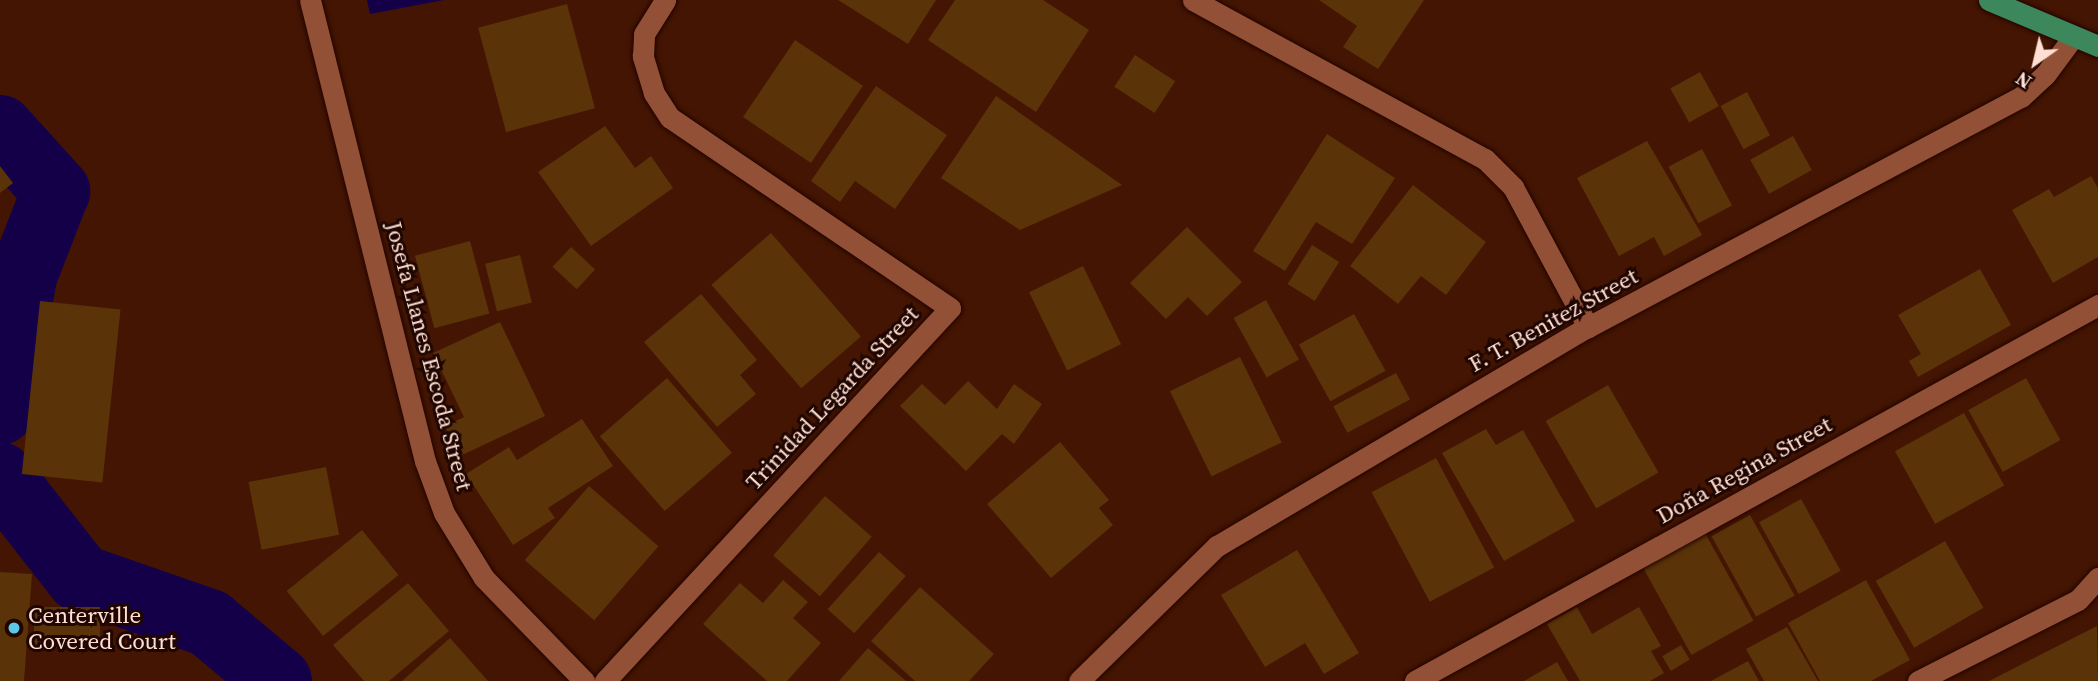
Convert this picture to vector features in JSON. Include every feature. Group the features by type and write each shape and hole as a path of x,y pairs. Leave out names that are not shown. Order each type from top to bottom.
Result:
{"main road":[{"path":"1989,0 2098,46"}],"street":[{"name":"Josefa Llanes Escoda Street","path":"310,0 425,461 444,513 484,578 584,681"},
{"name":"Trinidad Legarda Street","path":"605,681 950,308 670,118 654,93 643,56 644,34 665,0"},
{"path":"1193,0 1485,159 1513,187 1588,327"},
{"name":"F. T. Benitez Street","path":"1079,681 1217,546 1588,327 2021,97 2045,75 2073,37"},
{"name":"Doña Regina Street","path":"1415,681 2098,305"},
{"path":"1919,681 2078,600 2098,578"}],"shaded area":[{"path":"367,0 444,0 370,14"}],"building":[{"path":"838,0 936,0 908,44"},
{"path":"955,0 1043,0 1089,30 1036,112 928,40"},
{"path":"1319,0 1424,0 1378,69 1343,47 1357,26"},
{"path":"567,4 595,108 506,132 478,28"},
{"path":"795,40 863,86 811,163 743,117"},
{"path":"1135,55 1175,81 1155,113 1114,87"},
{"path":"1700,72 1719,106 1689,123 1670,88"},
{"path":"876,86 947,135 895,209 855,181 840,202 811,181"},
{"path":"1747,92 1770,135 1744,149 1721,106"},
{"path":"996,96 1122,185 1020,230 941,178"},
{"path":"605,126 635,168 651,156 673,188 591,246 538,172"},
{"path":"1327,134 1395,178 1352,244 1316,222 1285,271 1253,251"},
{"path":"1793,136 1812,170 1769,194 1750,160"},
{"path":"1647,141 1702,235 1664,256 1654,237 1619,256 1577,178"},
{"path":"1702,149 1732,206 1698,223 1668,167"},
{"path":"0,166 13,183 0,193"},
{"path":"2091,176 2098,188 2098,257 2053,283 2012,210 2049,189 2054,197"},
{"path":"1413,185 1486,242 1446,295 1421,276 1398,304 1350,266"},
{"path":"1187,227 1242,282 1207,316 1188,297 1166,319 1130,283"},
{"path":"771,233 861,336 801,388 711,285"},
{"path":"470,241 489,313 434,328 415,256"},
{"path":"1312,245 1339,262 1315,301 1288,284"},
{"path":"571,247 595,270 577,289 553,267"},
{"path":"520,255 532,303 497,311 485,264"},
{"path":"1083,266 1121,344 1067,370 1029,292"},
{"path":"1980,269 2011,325 1918,377 1909,361 1921,354 1898,315"},
{"path":"701,294 757,360 740,375 756,394 717,427 644,342"},
{"path":"1266,300 1299,359 1267,377 1234,318"},
{"path":"40,301 121,309 102,483 22,474"},
{"path":"1354,314 1386,371 1330,401 1299,345"},
{"path":"500,322 545,416 460,456 445,426 464,417 433,353"},
{"path":"1240,357 1282,442 1212,477 1170,391"},
{"path":"1396,373 1410,399 1347,433 1333,406"},
{"path":"667,378 732,453 665,511 600,436"},
{"path":"2026,378 2060,440 2003,472 1968,410"},
{"path":"968,381 997,409 1014,384 1042,404 1014,444 1002,434 966,471 900,406 922,384 945,405"},
{"path":"1608,385 1658,472 1596,508 1546,421"},
{"path":"1964,413 2004,486 1935,524 1895,451"},
{"path":"582,419 613,466 548,508 555,518 513,545 466,474 509,447 517,460"},
{"path":"1486,429 1496,445 1523,430 1575,521 1504,561 1442,453"},
{"path":"1060,442 1109,500 1099,508 1113,525 1051,578 987,504"},
{"path":"1436,458 1494,567 1430,602 1372,492"},
{"path":"326,467 339,535 262,550 248,482"},
{"path":"589,486 658,546 594,620 525,560"},
{"path":"825,496 872,537 820,596 773,556"},
{"path":"1801,499 1841,571 1799,594 1759,522"},
{"path":"1750,515 1795,595 1756,617 1712,536"},
{"path":"362,530 399,575 323,636 287,591"},
{"path":"1705,533 1753,620 1691,655 1643,567"},
{"path":"1945,541 1984,608 1914,648 1876,581"},
{"path":"1297,550 1359,653 1324,674 1305,643 1265,667 1221,595"},
{"path":"879,552 906,576 854,633 827,609"},
{"name":"Centerville Covered Court","path":"0,572 32,574 24,681 0,681"},
{"path":"783,580 808,602 793,618 821,643 787,681 767,681 703,624 740,583 763,603"},
{"path":"1866,580 1910,660 1871,681 1820,681 1788,623"},
{"path":"408,583 449,631 389,681 364,681 333,645"},
{"path":"920,587 994,654 969,681 915,681 871,641"},
{"path":"34,607 100,607 100,648 34,648"},
{"path":"1577,607 1592,634 1639,607 1661,646 1651,651 1664,673 1650,681 1580,681 1547,624"},
{"path":"2097,626 2098,681 1989,681"},
{"path":"1787,627 1818,681 1764,681 1746,649"},
{"path":"450,638 488,681 402,681"},
{"path":"1681,645 1690,660 1671,671 1662,656"},
{"path":"868,648 906,681 839,681"},
{"path":"1748,661 1759,681 1711,681"},
{"path":"1557,662 1568,681 1524,681"}],"waterway":[{"path":"0,129 56,191 23,276 0,411"},
{"path":"0,476 80,578 209,623 278,681"}],"place":[{"name":"Centerville Covered Court","path":"14,628"}]}
